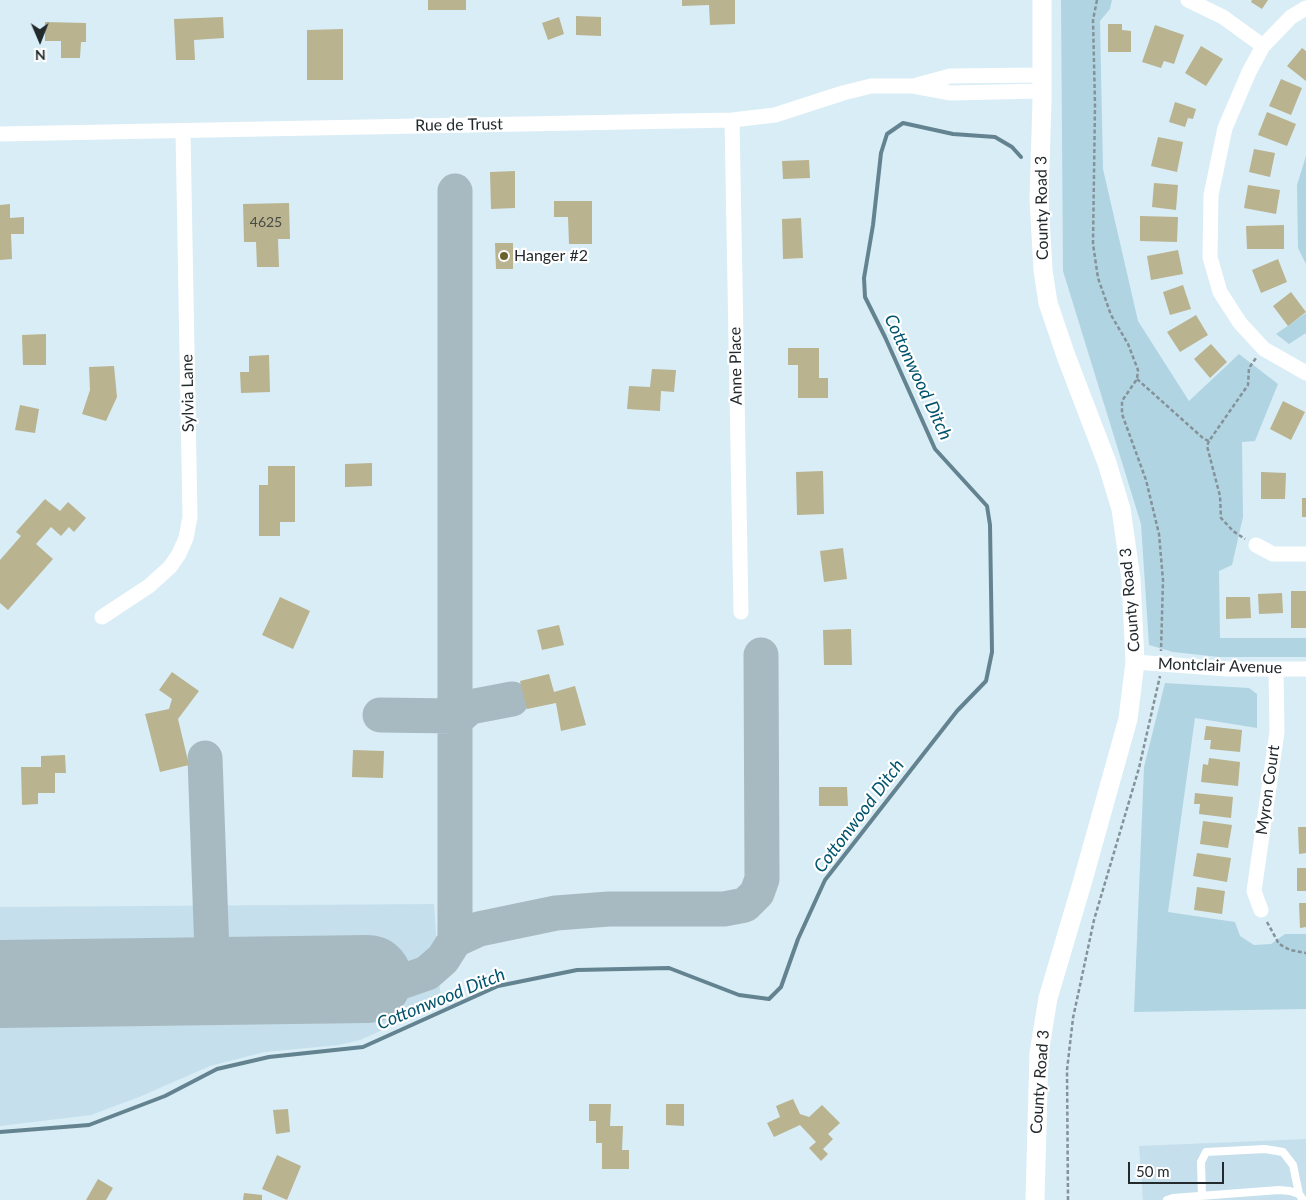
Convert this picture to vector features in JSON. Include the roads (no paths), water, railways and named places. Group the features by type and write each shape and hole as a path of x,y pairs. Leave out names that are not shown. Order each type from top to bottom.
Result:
{"street":[{"name":"County Road 3","path":"1035,1200 1039,1053 1048,998 1128,719 1135,662 1131,579 1121,509 1107,463 1066,356 1046,295 1039,199 1042,0"},
{"path":"1188,0 1223,17 1263,46"},
{"path":"1306,8 1291,17 1263,46 1248,72 1226,128 1211,195 1210,257 1220,292 1240,323 1264,349 1306,373"},
{"name":"Rue de Trust","path":"0,134 732,120 774,115 843,93 872,86 913,86 950,76 1042,83"},
{"name":"Anne Place","path":"732,120 741,612"},
{"name":"Sylvia Lane","path":"102,617 149,586 170,567 180,554 186,538 190,517 183,131"},
{"path":"1256,546 1273,554 1306,554"},
{"name":"Montclair Avenue","path":"1135,662 1228,669 1306,669"},
{"name":"Myron Court","path":"1260,910 1254,891 1277,732 1276,670"}],"lane":[{"path":"1202,1196 1201,1162 1206,1152 1264,1149 1283,1152 1293,1164 1301,1197"},
{"path":"1167,1200 1279,1190 1290,1191 1301,1197"}],"waterway":[{"name":"Cottonwood Ditch","path":"0,1132 89,1125 165,1096 217,1069 269,1057 363,1047 498,986 577,970 669,968 739,995 769,999 781,987 798,939 825,880 957,711 986,681 992,652 990,525 987,506 935,449 865,297 864,278 873,225 881,153 887,134 903,123 953,134 995,137 1012,147 1021,157"}],"place":[{"name":"Hanger #2","path":"504,256"}]}
